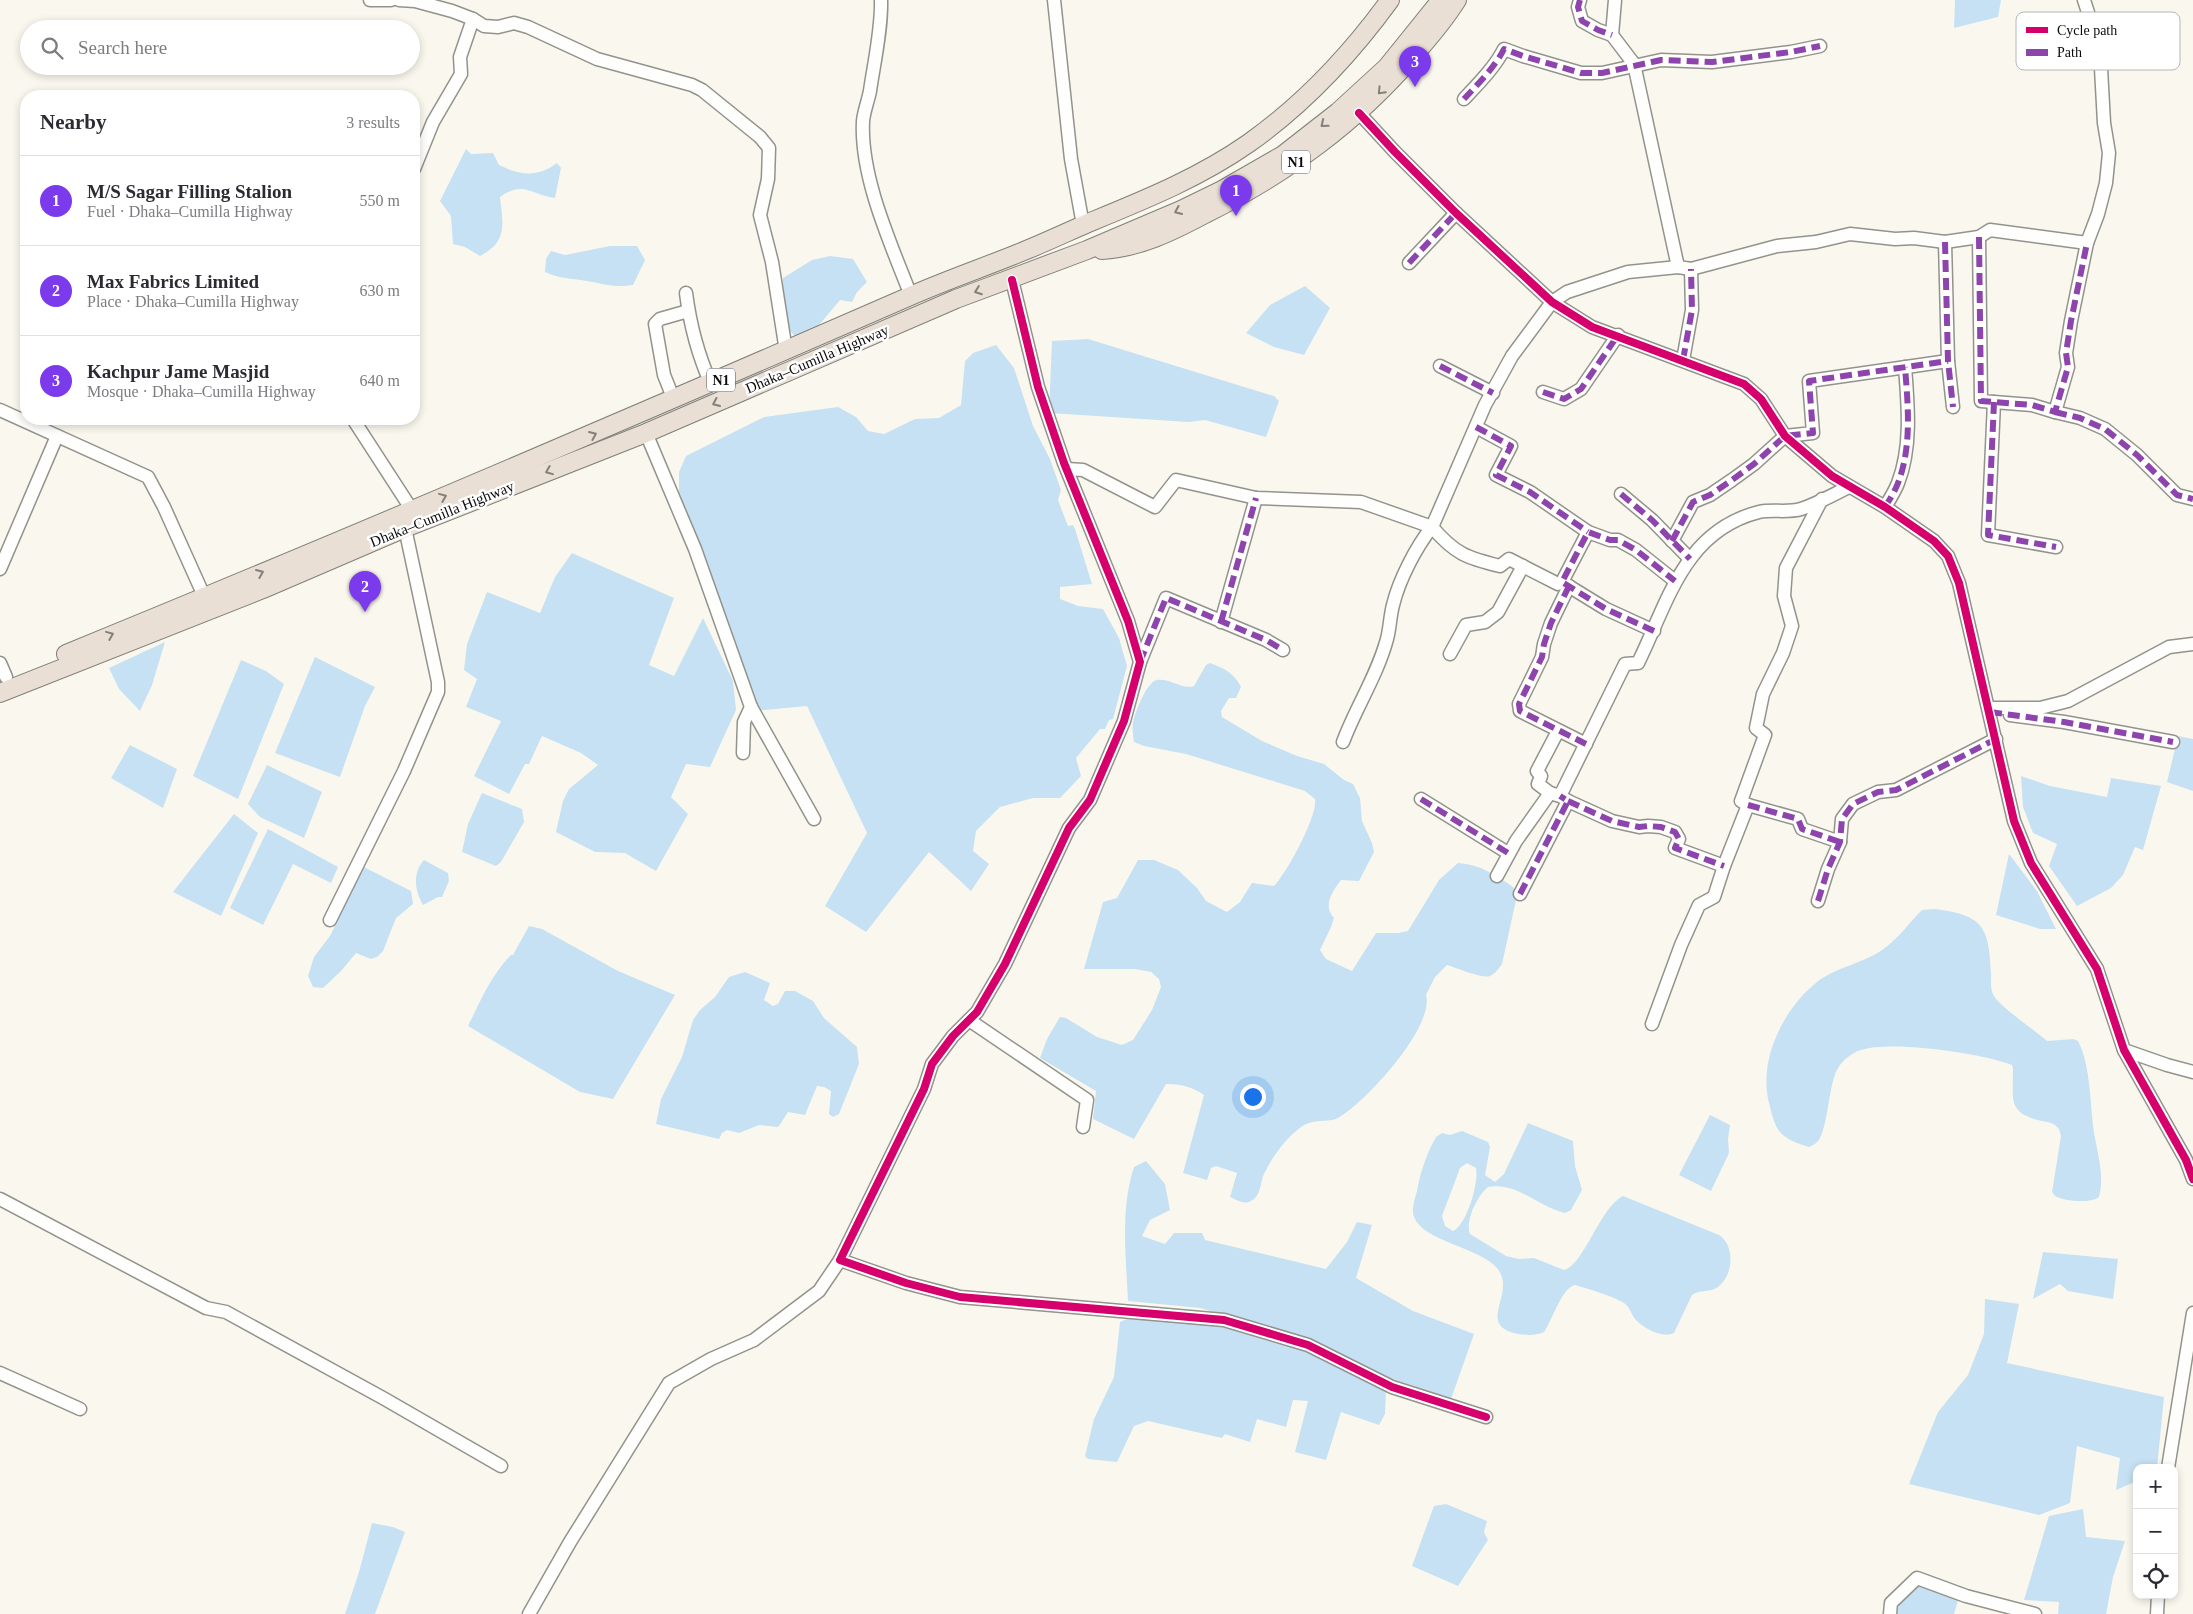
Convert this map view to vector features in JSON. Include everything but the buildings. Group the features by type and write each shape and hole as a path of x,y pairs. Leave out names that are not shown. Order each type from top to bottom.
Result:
{"highway":[{"name":"Dhaka–Cumilla Highway","path":"69,658 204,596 674,400 911,296 1022,252 1177,185 1248,144 1284,117 1315,88 1362,37 1390,0"},
{"name":"Dhaka–Cumilla Highway","path":"1,678 69,658 263,589 405,528 646,433 956,300 1087,250 1181,210 1222,190 1283,155 1310,135 1363,91 1411,39 1441,0"},
{"name":"N1","path":"1087,250 1127,247 1151,239 1232,201 1302,158 1359,113 1396,76 1457,0"}],"street":[{"path":"370,0 391,0"},
{"path":"399,0 414,1 473,19 484,26 498,28 514,23 521,25 597,59 692,85 702,90 760,137 770,148 770,161 760,215 761,225 772,262 786,351"},
{"path":"881,0 870,92 864,118 863,143 866,167 888,238 911,296"},
{"path":"1054,0 1071,159 1083,225"},
{"path":"1580,0 1578,7 1582,21 1612,35 1634,64 1684,268 1692,310 1683,360"},
{"path":"1612,35 1615,0"},
{"path":"2084,0 2088,12"},
{"path":"420,154 433,122 461,74 460,57 473,19"},
{"path":"1464,99 1495,65 1504,49 1581,73 1602,73 1634,64 1661,60 1712,62 1791,52 1820,46"},
{"path":"2055,412 2068,367 2066,353 2087,243 2098,214 2106,183 2109,153 2104,124 2101,70"},
{"path":"1359,113 1456,213 1552,302 1592,327 1744,384 1762,399 1785,436 1832,476 1885,507 1934,541 1948,556 1959,583 2014,821 2030,863 2098,970 2124,1050 2186,1160 2193,1179"},
{"path":"1409,263 1456,213"},
{"path":"1343,742 1368,690 1387,640 1393,605 1402,578 1421,542 1432,527 1485,405 1512,356 1552,302 1567,292 1628,272 1684,268 1778,246 1816,242 1850,234 1945,242 1979,237 1990,230 2087,243"},
{"path":"1979,237 1981,401 2032,405 2080,418 2105,429 2137,455 2177,494 2193,499"},
{"path":"1945,242 1948,361 1953,407"},
{"path":"1012,280 1038,387 1067,469 1128,622 1140,662"},
{"path":"686,293 688,311 697,346 711,384"},
{"path":"674,400 664,375 655,324 660,319 688,311"},
{"path":"1543,392 1564,399 1581,388 1618,336"},
{"path":"1672,541 1693,502 1710,495 1732,480 1754,464 1785,436 1813,433 1809,381 1948,361"},
{"path":"1440,366 1493,393"},
{"path":"1885,507 1898,484 1905,462 1908,405 1905,367"},
{"path":"1994,402 1988,535 2056,547"},
{"path":"0,410 20,419"},
{"path":"33,425 148,477 164,507 204,596"},
{"path":"357,425 412,510"},
{"path":"1476,427 1511,446 1496,475 1530,492 1588,532 1610,540 1618,540 1636,550 1675,581"},
{"path":"646,433 695,549 751,707 814,819"},
{"path":"0,569 57,436"},
{"path":"1067,469 1083,470 1155,507 1176,480 1256,498 1361,502 1432,527 1464,556 1500,566 1509,559 1558,584 1566,584 1606,609 1654,631"},
{"path":"1520,894 1559,797 1625,664 1638,663 1654,631 1670,589 1690,560 1706,541 1726,524 1759,512 1800,509 1849,486"},
{"path":"1621,494 1690,560"},
{"path":"1221,622 1256,498"},
{"path":"1822,499 1786,568 1784,596 1792,626 1783,653 1763,694 1756,728 1765,735 1740,801 1798,819 1802,829 1840,842"},
{"path":"330,920 404,771 438,692 438,682 405,528"},
{"path":"1586,744 1520,711 1519,704 1542,657 1544,644 1566,584 1588,532"},
{"path":"1450,654 1466,625 1485,622 1498,612 1523,566"},
{"path":"528,1614 570,1542 669,1383 711,1359 754,1340 819,1291 840,1260 924,1089 932,1064 977,1012 1005,964 1069,828 1090,800 1124,721 1140,662 1166,598 1266,640 1284,650"},
{"path":"1989,710 2040,708 2068,701 2169,647 2193,644"},
{"path":"743,753 744,722 751,707"},
{"path":"1989,710 2173,742"},
{"path":"1558,731 1537,771 1541,776 1538,784 1559,797 1612,821 1639,827 1661,827 1675,832 1679,839 1675,848 1724,866"},
{"path":"1818,901 1828,869 1840,842 1842,819 1853,804 1878,792 1896,790 1996,739"},
{"path":"1497,876 1508,853 1559,797"},
{"path":"1421,799 1508,853"},
{"path":"1652,1024 1681,945 1699,904 1714,897 1748,805"},
{"path":"969,1020 1087,1100 1083,1127"},
{"path":"2124,1050 2193,1072"},
{"path":"0,1199 206,1308 226,1312 383,1398 501,1466"},
{"path":"840,1260 906,1283 960,1297 1224,1320 1308,1345 1392,1387 1486,1417"},
{"path":"2169,1464 2193,1313"},
{"path":"0,1373 80,1409"},
{"path":"1890,1614 1891,1603 1917,1578 1966,1596 2035,1614"},
{"path":"2157,1614 2158,1599"}],"water":[{"path":"1955,0 2001,0 1998,17 1954,28"},
{"path":"466,149 471,154 493,153 499,165 521,173 535,173 550,168 557,163 561,168 555,198 522,189 508,192 500,197 502,231 495,245 480,256 465,247 453,244 451,216 440,201"},
{"path":"610,246 637,246 645,260 633,285 610,285 560,277 545,272 546,259 551,251 565,255"},
{"path":"830,256 853,259 867,282 857,292 852,302 840,300 809,337 796,337 785,326 787,310 781,297 783,278 812,260"},
{"path":"1305,286 1330,308 1304,355 1274,347 1246,333 1270,305"},
{"path":"1088,339 1274,396 1279,401 1266,437 1205,420 1189,422 1049,413 1052,341"},
{"path":"996,345 1014,368 1033,426 1050,459 1061,490 1058,500 1068,526 1073,525 1075,529 1092,584 1060,587 1060,599 1078,606 1103,609 1119,638 1127,666 1113,719 1109,720 1105,729 1100,729 1076,758 1081,776 1060,798 1033,798 1000,807 976,831 973,851 989,864 971,891 929,852 866,932 825,906 867,833 807,706 755,711 679,493 679,472 686,456 764,417 838,407 856,417 868,431 884,434 915,419 939,418 961,405 965,361 973,353"},
{"path":"572,553 674,598 649,665 674,676 703,618 733,681 736,710 710,767 686,764 671,797 688,814 656,871 625,853 595,852 556,832 563,801 569,789 598,765 581,753 542,736 529,764 525,764 509,794 474,776 501,721 466,707 477,679 464,670 467,644 487,592 540,613 555,577"},
{"path":"165,642 152,685 140,711 119,689 109,668"},
{"path":"315,657 375,687 365,706 340,777 275,753"},
{"path":"241,660 266,671 284,684 238,799 193,776"},
{"path":"1210,663 1220,667 1236,678 1241,687 1236,698 1229,698 1221,711 1222,717 1262,741 1297,756 1324,764 1344,780 1353,784 1360,798 1362,821 1374,852 1359,881 1341,880 1332,893 1329,908 1334,918 1320,950 1326,959 1352,971 1376,933 1408,931 1439,880 1458,863 1490,872 1518,891 1502,964 1497,971 1486,977 1447,965 1435,977 1426,995 1426,1009 1420,1026 1409,1044 1380,1081 1350,1110 1338,1118 1311,1122 1295,1131 1271,1161 1264,1174 1257,1196 1251,1201 1246,1202 1240,1202 1230,1197 1237,1173 1216,1166 1211,1168 1207,1180 1183,1173 1204,1095 1186,1086 1166,1084 1134,1139 1093,1119 1096,1091 1040,1058 1047,1039 1060,1017 1066,1018 1097,1037 1122,1045 1133,1040 1152,1010 1161,987 1159,979 1151,972 1135,969 1084,969 1103,902 1117,898 1138,860 1154,860 1178,870 1197,888 1206,901 1227,912 1240,902 1252,883 1274,886 1293,858 1307,831 1315,807 1315,799 1305,791 1186,754 1144,746 1134,742 1133,722 1149,686 1157,680 1162,680 1189,687 1194,686 1206,665"},
{"path":"2178,736 2193,739 2193,791 2167,782"},
{"path":"130,745 177,769 163,808 111,778"},
{"path":"267,765 322,792 304,838 260,817 248,804"},
{"path":"2021,776 2050,786 2107,797 2111,778 2161,786 2143,850 2135,847 2123,875 2111,888 2077,906 2049,866 2057,844 2033,833 2023,807"},
{"path":"482,793 522,809 524,822 501,862 496,866 462,852 468,824"},
{"path":"234,814 258,833 221,916 173,892"},
{"path":"268,829 338,867 331,883 293,864 263,925 230,908"},
{"path":"2009,854 2037,891 2056,929 2040,929 1996,915"},
{"path":"424,860 448,873 449,881 442,897 438,897 423,905 418,894 416,876"},
{"path":"364,867 411,891 413,904 396,918 383,951 377,957 371,959 356,953 323,988 313,987 308,976 314,957 330,936"},
{"path":"1934,909 1963,915 1973,919 1980,926 1988,944 1992,991 2003,1006 2047,1041 2073,1039 2078,1041 2085,1062 2101,1172 2099,1197 2077,1201 2055,1196 2052,1192 2061,1136 2059,1129 2051,1123 2031,1118 2017,1109 2013,1097 2012,1065 1980,1056 1914,1047 1875,1047 1861,1050 1847,1058 1836,1072 1831,1088 1824,1128 1817,1142 1809,1147 1799,1144 1785,1137 1777,1127 1769,1103 1767,1070 1776,1036 1794,1006 1805,993 1824,977 1874,955 1898,936 1922,910"},
{"path":"529,926 542,929 618,971 675,995 613,1099 580,1092 468,1026 492,980 504,963 513,955"},
{"path":"745,972 770,983 764,1000 773,1006 778,1004 785,991 795,991 813,1001 824,1018 857,1047 859,1064 839,1114 833,1117 829,1114 831,1091 817,1086 805,1115 788,1112 777,1127 759,1125 739,1133 727,1130 722,1133 719,1139 656,1124 661,1099 682,1057 693,1020 700,1010 715,997 729,977"},
{"path":"1710,1115 1730,1125 1729,1153 1711,1191 1679,1175"},
{"path":"1528,1123 1573,1141 1575,1166 1582,1190 1571,1210 1565,1213 1546,1206 1518,1191 1499,1186 1488,1187 1480,1196 1473,1209 1469,1222 1470,1234 1506,1256 1519,1259 1534,1258 1564,1270 1571,1266 1578,1258 1599,1223 1615,1202 1623,1196 1719,1235 1728,1246 1730,1253 1730,1268 1727,1275 1723,1282 1715,1289 1692,1295 1674,1333 1664,1335 1653,1332 1635,1319 1626,1305 1619,1300 1575,1285 1570,1287 1562,1298 1544,1332 1525,1335 1505,1330 1499,1323 1498,1316 1503,1288 1502,1278 1497,1268 1478,1255 1429,1233 1420,1226 1414,1217 1413,1211 1420,1177 1427,1156 1436,1137 1442,1133 1450,1135 1462,1131 1488,1142 1490,1147 1485,1175 1495,1182 1504,1174","holes":["1467,1163 1476,1168 1476,1183 1471,1203 1463,1221 1453,1231 1445,1226 1442,1216 1460,1168"]},
{"path":"1146,1161 1165,1184 1170,1210 1150,1220 1142,1236 1165,1244 1174,1233 1202,1233 1205,1240 1326,1269 1347,1242 1357,1222 1372,1225 1356,1278 1413,1311 1474,1334 1451,1399 1387,1377 1300,1337 1200,1308 1128,1301 1125,1250 1127,1200 1134,1167"},
{"path":"2043,1252 2118,1259 2113,1299 2068,1291 2060,1284 2033,1299"},
{"path":"1985,1299 2019,1304 2007,1363 2164,1397 2157,1464 2133,1464 2133,1483 2116,1490 2120,1458 2077,1446 2070,1503 2039,1515 1909,1484 1938,1412 1968,1375 1984,1334"},
{"path":"1127,1319 1189,1320 1252,1333 1302,1349 1386,1390 1385,1414 1379,1425 1341,1412 1326,1460 1295,1452 1308,1401 1293,1400 1286,1427 1257,1419 1250,1442 1225,1434 1222,1438 1148,1421 1134,1426 1117,1462 1088,1459 1085,1456 1094,1419 1114,1377 1120,1322"},
{"path":"1446,1504 1487,1521 1484,1532 1488,1540 1458,1586 1412,1566 1434,1506"},
{"path":"2083,1509 2086,1537 2125,1541 2113,1577 2106,1614 2058,1614 2059,1602 2024,1600 2049,1516"},
{"path":"372,1523 393,1527 405,1532 375,1614 345,1614 359,1572"},
{"path":"1918,1583 1959,1597 1954,1614 1897,1614 1900,1601"}],"marked path":[{"path":"1580,0 1578,7 1582,21 1612,35"},
{"path":"1464,99 1491,69 1504,49 1581,73 1602,73 1661,60 1712,62 1791,52 1820,46"},
{"path":"1409,263 1456,213"},
{"path":"1979,237 1981,401 2032,405 2055,412 2068,367 2066,353 2087,243"},
{"path":"1945,242 1948,361 1953,407"},
{"path":"1683,360 1692,310 1691,269"},
{"path":"1543,392 1564,399 1581,389 1618,335"},
{"path":"1672,541 1693,502 1710,495 1732,480 1754,464 1785,436 1813,433 1809,381 1948,361"},
{"path":"1440,366 1493,393"},
{"path":"1885,507 1898,483 1905,455 1908,426 1905,367"},
{"path":"1994,402 1988,535 2056,547"},
{"path":"2055,412 2080,418 2105,429 2137,455 2177,495 2193,499"},
{"path":"1476,427 1511,446 1496,475 1530,492 1588,532"},
{"path":"1621,494 1652,520 1690,559"},
{"path":"1221,622 1256,498"},
{"path":"1654,631 1606,609 1562,582 1588,532 1610,540 1618,540 1636,550 1675,581"},
{"path":"1569,586 1551,623 1542,657 1519,704 1520,711 1586,744"},
{"path":"1140,662 1166,598 1266,640 1283,650"},
{"path":"1990,712 2064,722 2173,742"},
{"path":"1818,901 1828,869 1840,842 1842,819 1853,804 1878,792 1896,790 1996,739"},
{"path":"1520,894 1568,801 1560,796"},
{"path":"1421,799 1508,853"},
{"path":"1568,801 1612,821 1639,827 1661,827 1675,832 1679,839 1675,848 1724,866"},
{"path":"1748,805 1798,819 1802,829 1840,842"}],"cycle path":[{"path":"1359,113 1456,213 1552,302 1592,327 1744,384 1761,399 1785,436 1832,476 1885,507 1934,541 1948,556 1959,583 2014,821 2031,863 2097,969 2124,1050 2186,1160 2193,1179"},
{"path":"1012,280 1038,387 1064,463 1128,621 1140,662 1124,721 1090,800 1069,828 1005,964 977,1012 953,1036 932,1064 924,1089 840,1260 906,1283 960,1297 1224,1320 1308,1345 1392,1387 1486,1417"}],"place":[{"name":"Kachpur Jame Masjid","path":"1415,87"},
{"name":"M/S Sagar Filling Stalion","path":"1236,216"},
{"name":"Max Fabrics Limited","path":"365,612"}]}
